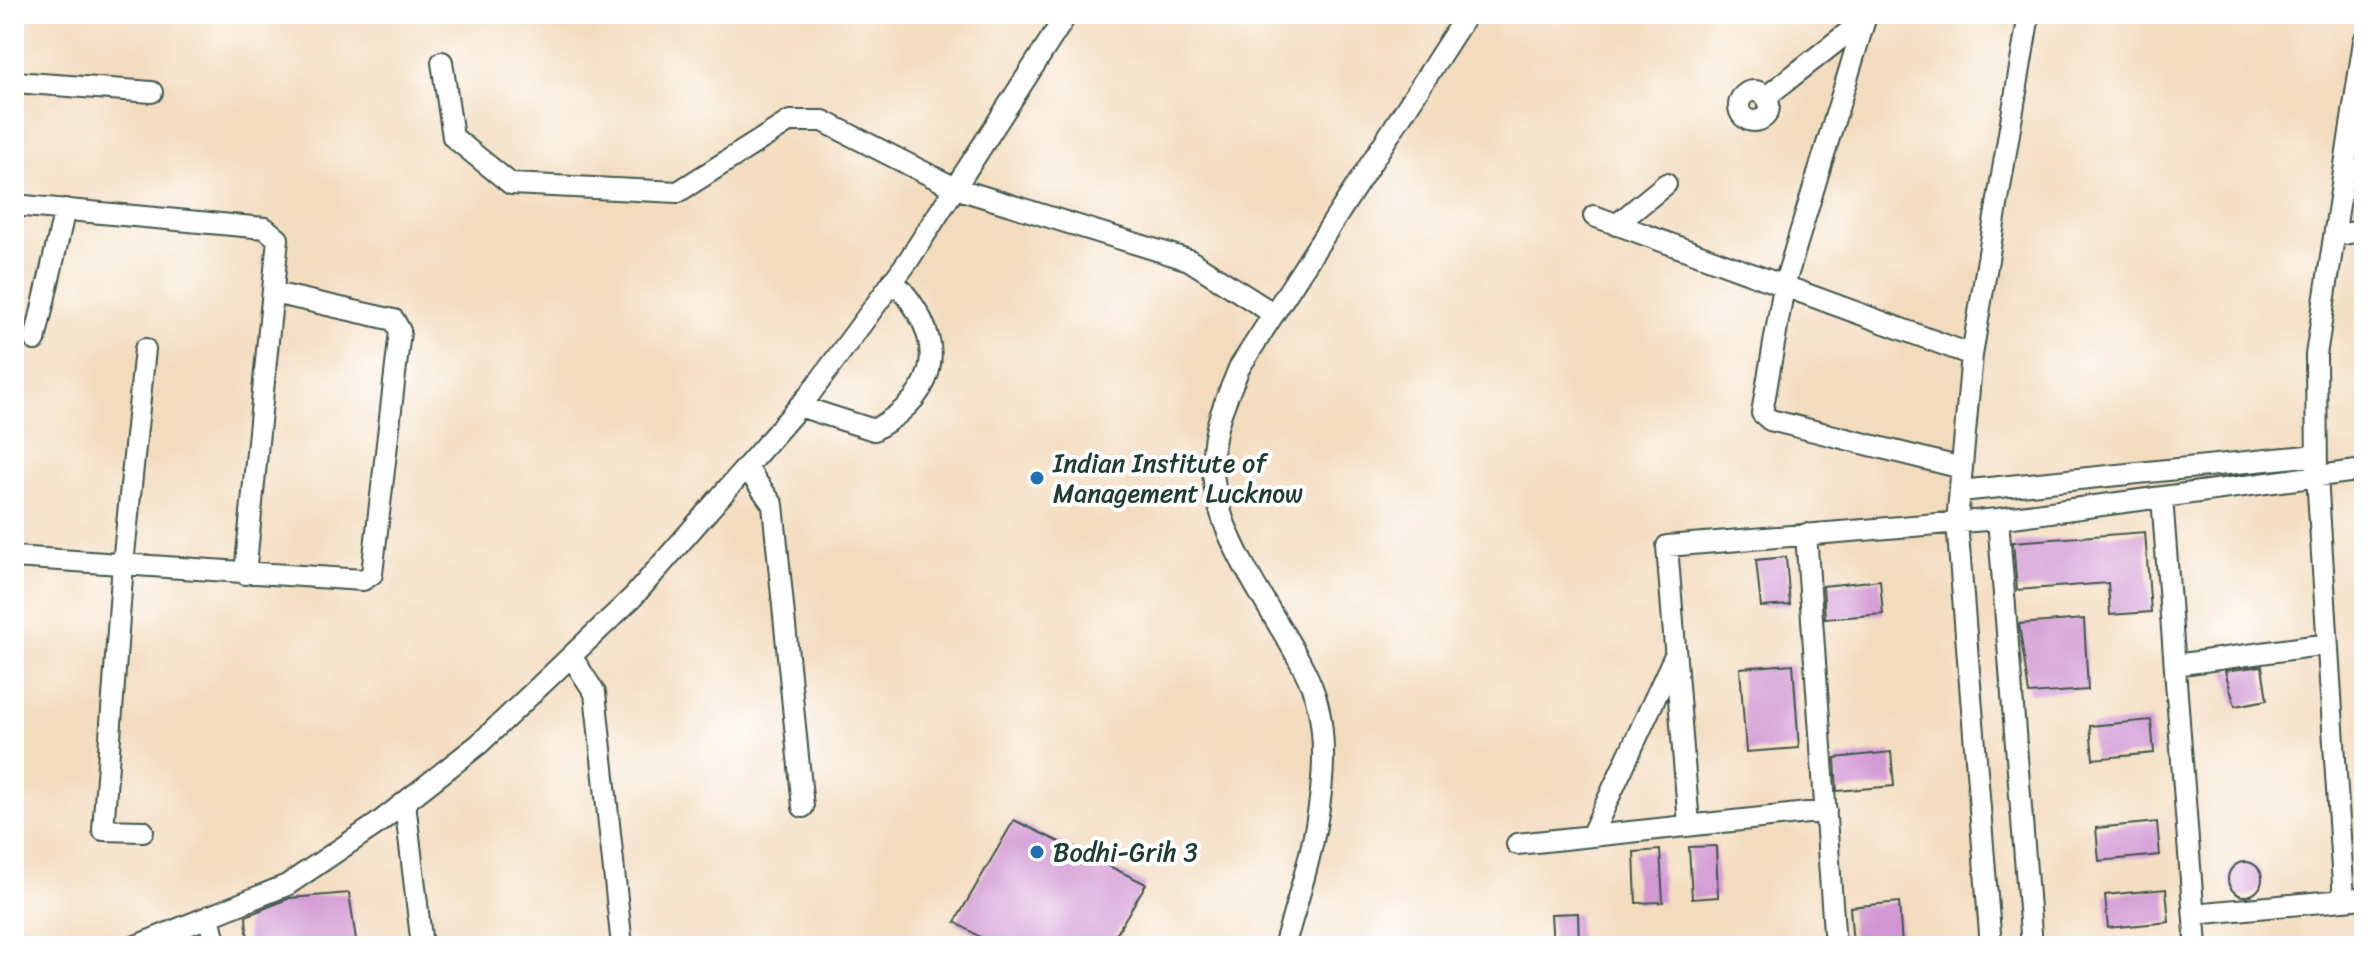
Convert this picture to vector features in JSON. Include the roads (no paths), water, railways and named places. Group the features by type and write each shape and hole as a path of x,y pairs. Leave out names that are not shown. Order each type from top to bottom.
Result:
{"street":[{"path":"136,946 287,885 405,803 479,744 633,597 799,406 893,280 1067,14"},
{"path":"1284,946 1310,863 1322,757 1318,706 1298,657 1237,555 1215,497 1215,433 1239,368 1467,14"},
{"path":"1991,946 1957,522 1972,355 2029,14"},
{"path":"1869,16 1784,286 1762,413 1765,418 1962,468"},
{"path":"1766,97 1869,16"},
{"path":"2194,914 2354,899 2327,644 2316,455 2316,355 2334,236 2354,170 2364,41"},
{"path":"442,62 453,137 511,184 678,192 790,121 823,121 955,188 1189,260 1274,314"},
{"path":"14,82 152,92"},
{"path":"1616,225 1666,184"},
{"path":"14,205 265,228 278,239 245,574"},
{"path":"35,340 65,209"},
{"path":"1594,216 1972,355"},
{"path":"2334,236 2364,230"},
{"path":"799,406 874,430 901,415 934,365 932,345 910,299 893,280"},
{"path":"14,557 363,580 372,574 400,331 394,320 274,293"},
{"path":"143,831 103,830 123,564 145,349"},
{"path":"1960,491 2316,455"},
{"path":"746,467 773,505 803,807"},
{"path":"1689,825 1667,546 1998,519 2364,470"},
{"path":"2162,497 2196,946"},
{"path":"1998,519 2032,946"},
{"path":"1806,534 1835,946"},
{"path":"2175,665 2327,644"},
{"path":"1591,836 1675,654"},
{"path":"571,656 595,693 622,946"},
{"path":"405,803 422,946"},
{"path":"1517,844 1826,811"},
{"path":"209,916 216,946"}],"place":[{"name":"Indian Institute of Management Lucknow","path":"1037,478"},
{"name":"Bodhi-Grih 3","path":"1037,852"}]}
